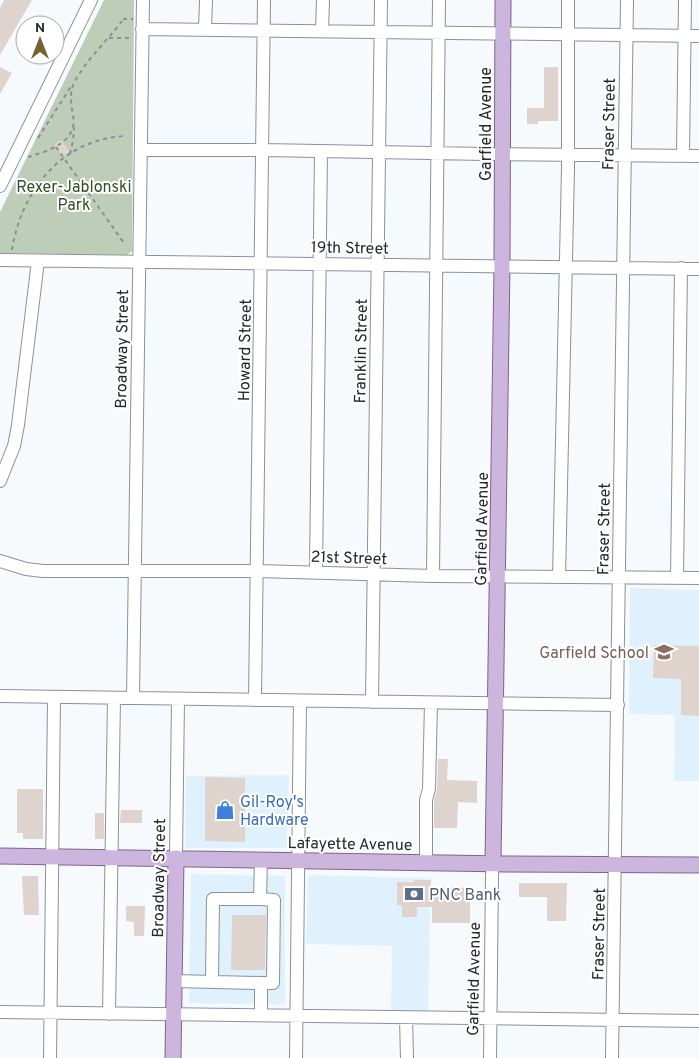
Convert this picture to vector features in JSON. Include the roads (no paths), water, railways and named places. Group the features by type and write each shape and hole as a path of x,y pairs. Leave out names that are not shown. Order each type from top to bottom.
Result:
{"main road":[{"name":"Garfield Avenue","path":"493,863 502,266 503,0"},
{"name":"Lafayette Avenue","path":"0,856 699,865"},
{"name":"Broadway Street","path":"173,1058 176,858"}],"street":[{"path":"0,186 91,0"},
{"name":"Broadway Street","path":"133,698 141,150 138,29 143,0"},
{"path":"206,0 206,30"},
{"name":"Howard Street","path":"255,700 264,0"},
{"path":"322,31 323,0"},
{"name":"Franklin Street","path":"372,702 381,0"},
{"path":"433,576 439,0"},
{"path":"559,577 568,155 568,0"},
{"name":"Fraser Street","path":"612,1058 627,0"},
{"path":"683,156 684,0"},
{"path":"138,29 503,32 699,36"},
{"path":"141,150 699,156"},
{"path":"316,572 322,151"},
{"name":"19th Street","path":"0,260 699,269"},
{"path":"0,481 14,446 18,426 38,261"},
{"path":"677,578 681,268"},
{"name":"21st Street","path":"0,561 43,571 257,571 433,576 699,578"},
{"path":"0,696 618,705"},
{"path":"50,1058 54,697"},
{"path":"109,1014 114,698"},
{"name":"Broadway Street","path":"176,858 178,699"},
{"path":"296,1058 300,701"},
{"path":"426,862 426,800 429,789 431,703"},
{"path":"260,899 261,859"},
{"name":"Garfield Avenue","path":"490,1058 493,863"},
{"path":"174,981 212,982 261,982 273,983 274,900 213,899 212,982"},
{"path":"261,982 261,1015"},
{"path":"0,1012 699,1021"},
{"path":"406,1018 407,1058"}],"place":[{"name":"Garfield School","path":"664,652"},
{"name":"Gil-Roy's Hardware","path":"225,810"},
{"name":"PNC Bank","path":"414,894"}],"park label":[{"name":"Rexer-Jablonski Park","path":"74,195"}]}
